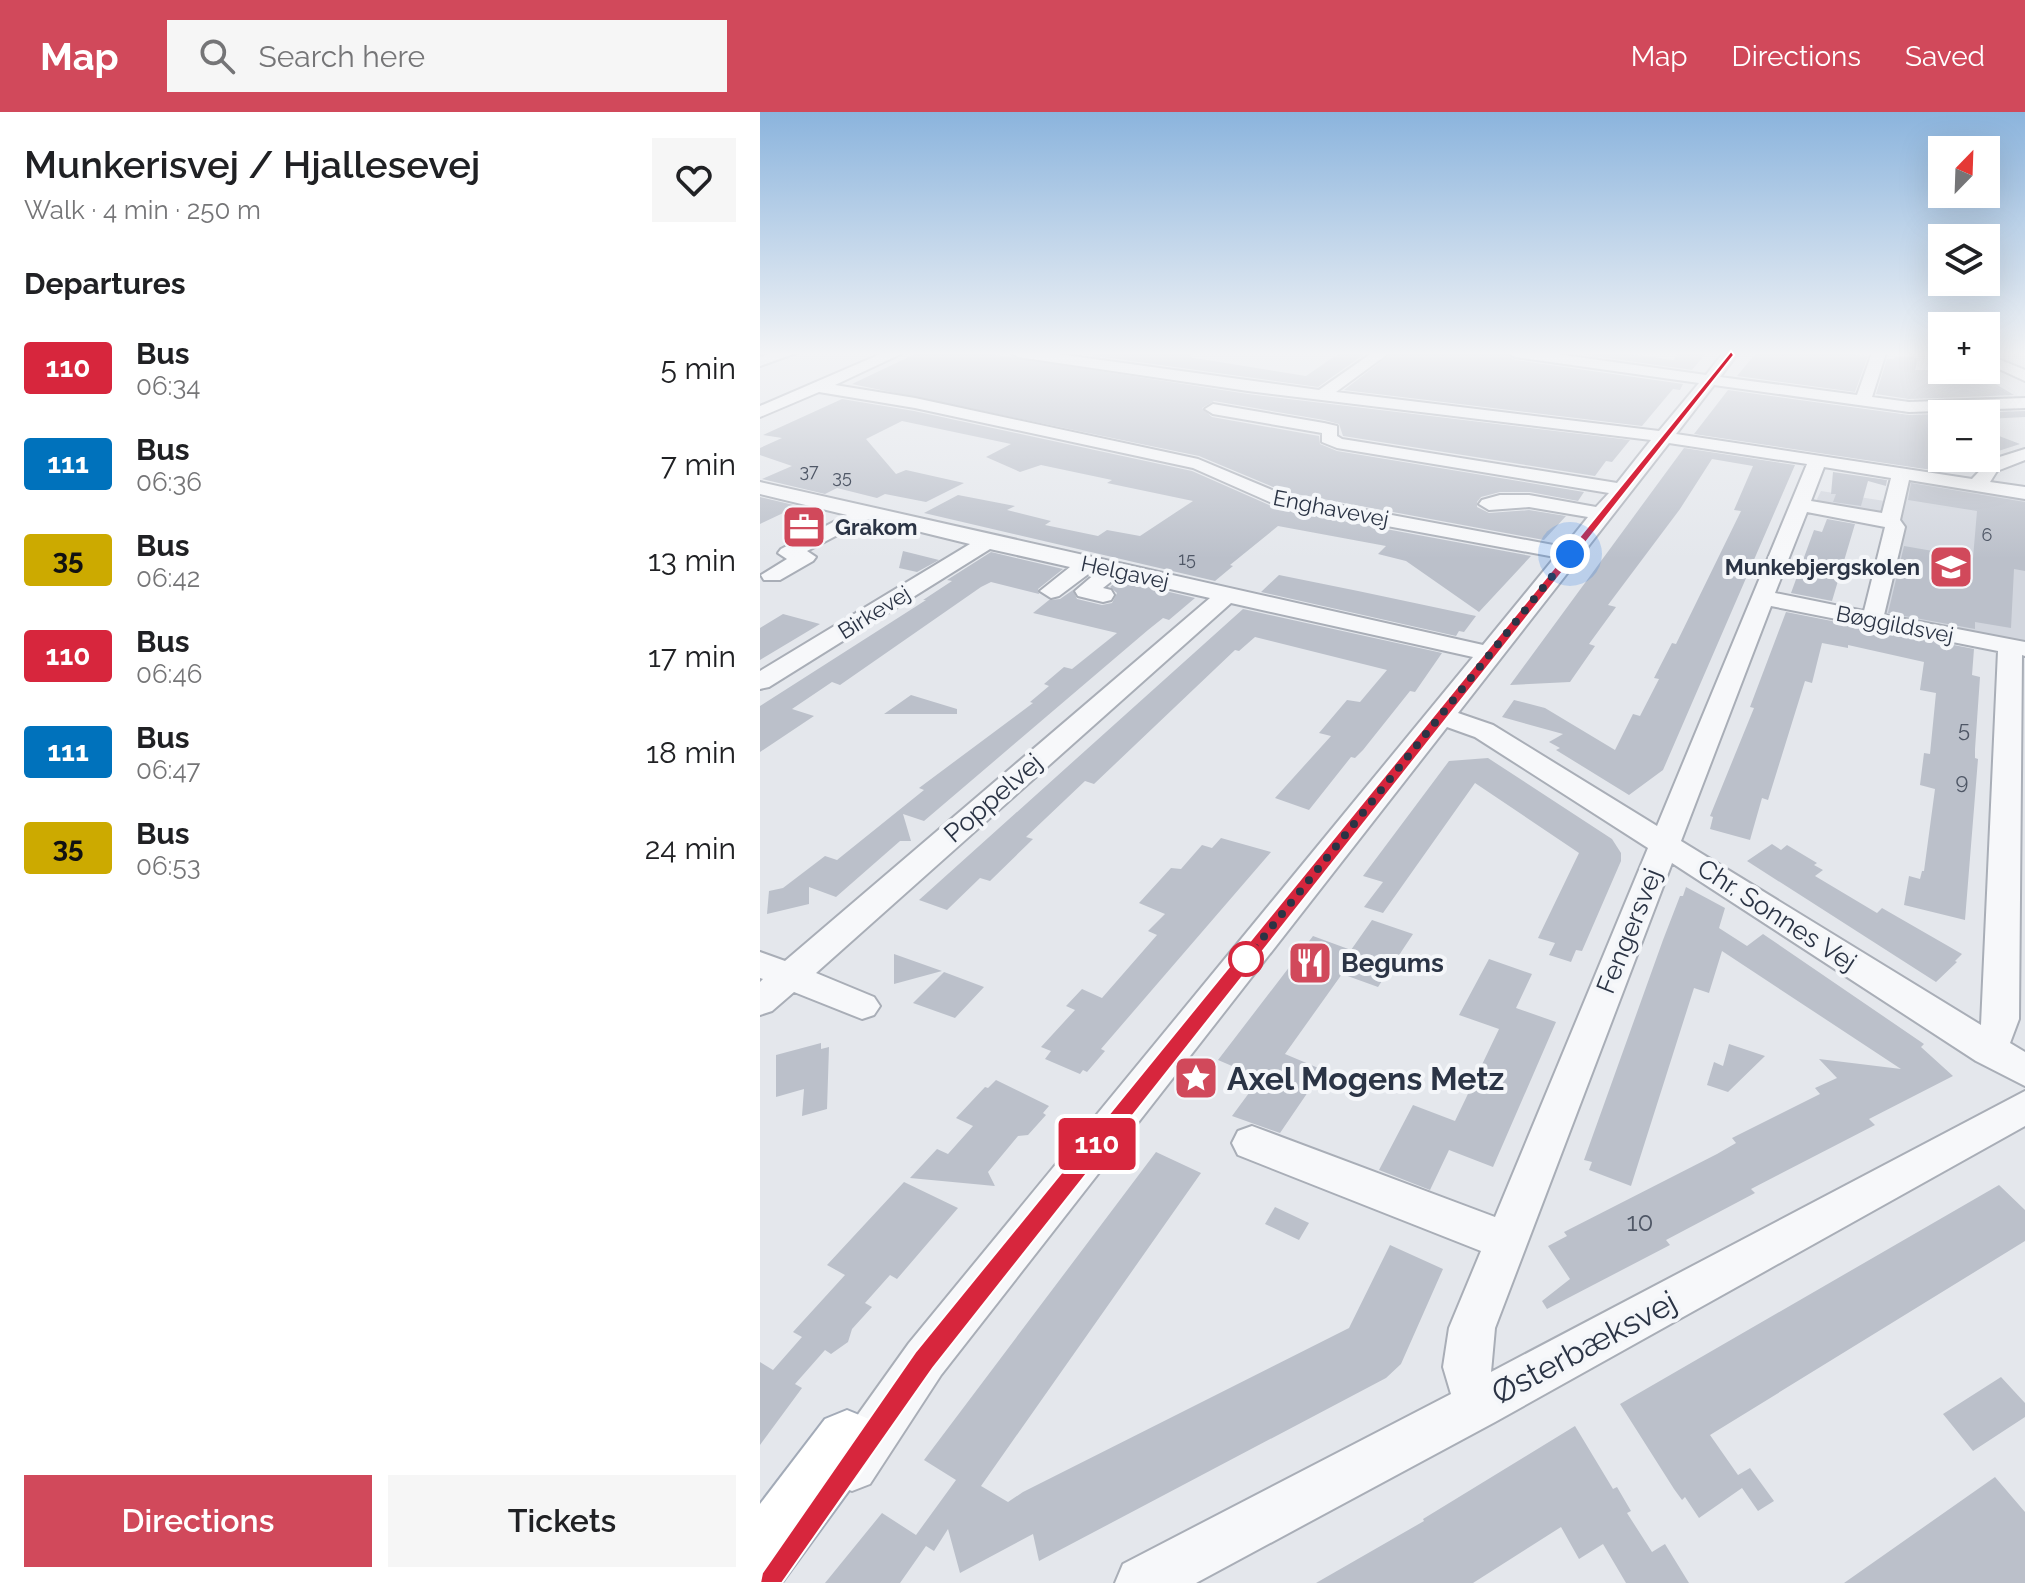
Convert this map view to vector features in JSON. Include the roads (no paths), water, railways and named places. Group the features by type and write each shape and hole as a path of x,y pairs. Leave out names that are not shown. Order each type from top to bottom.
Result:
{"main road":[{"path":"760,1558 847,1441"}],"street":[{"name":"Enghavevej","path":"1002,422 1198,464 1215,469 1250,490 1279,500 1570,554"},
{"path":"1287,422 1331,430 1328,438 1337,443 1621,489"},
{"path":"1540,422 1665,437 1979,486 2023,499"},
{"path":"772,1583 925,1359 1677,422"},
{"path":"1979,486 1981,476 1989,467 2025,454"},
{"path":"1534,455 1496,498 1497,501 1526,502 1601,514"},
{"name":"Fengersvej","path":"1478,1405 1466,1367 1472,1328 1817,461"},
{"path":"1890,520 1901,474"},
{"name":"Helgavej","path":"760,488 1490,654"},
{"path":"1996,501 2023,499"},
{"path":"1801,505 1890,520 1895,527 1877,606 1871,619"},
{"path":"772,575 806,557 788,553 865,513"},
{"name":"Birkevej","path":"760,682 987,542"},
{"path":"1049,556 1029,569 1060,584 1088,564"},
{"path":"1103,595 1086,591 1113,570"},
{"name":"Poppelvej","path":"760,1002 774,970 1227,595"},
{"name":"Bøggildsvej","path":"1765,598 2018,648"},
{"path":"1989,1051 2001,1019 2018,648"},
{"name":"Chr. Sonnes Vej","path":"1442,716 1484,731 2025,1071"},
{"path":"774,970 862,1006"},
{"name":"Østerbæksvej","path":"1142,1583 1478,1405 2025,1107"},
{"path":"1252,1143 1507,1241"},
{"path":"760,1533 925,1359"}],"place":[{"name":"Grakom","path":"804,527"},
{"name":"Munkebjergskolen","path":"1951,567"},
{"name":"Begums","path":"1310,963"},
{"name":"Axel Mogens Metz","path":"1196,1078"}]}
